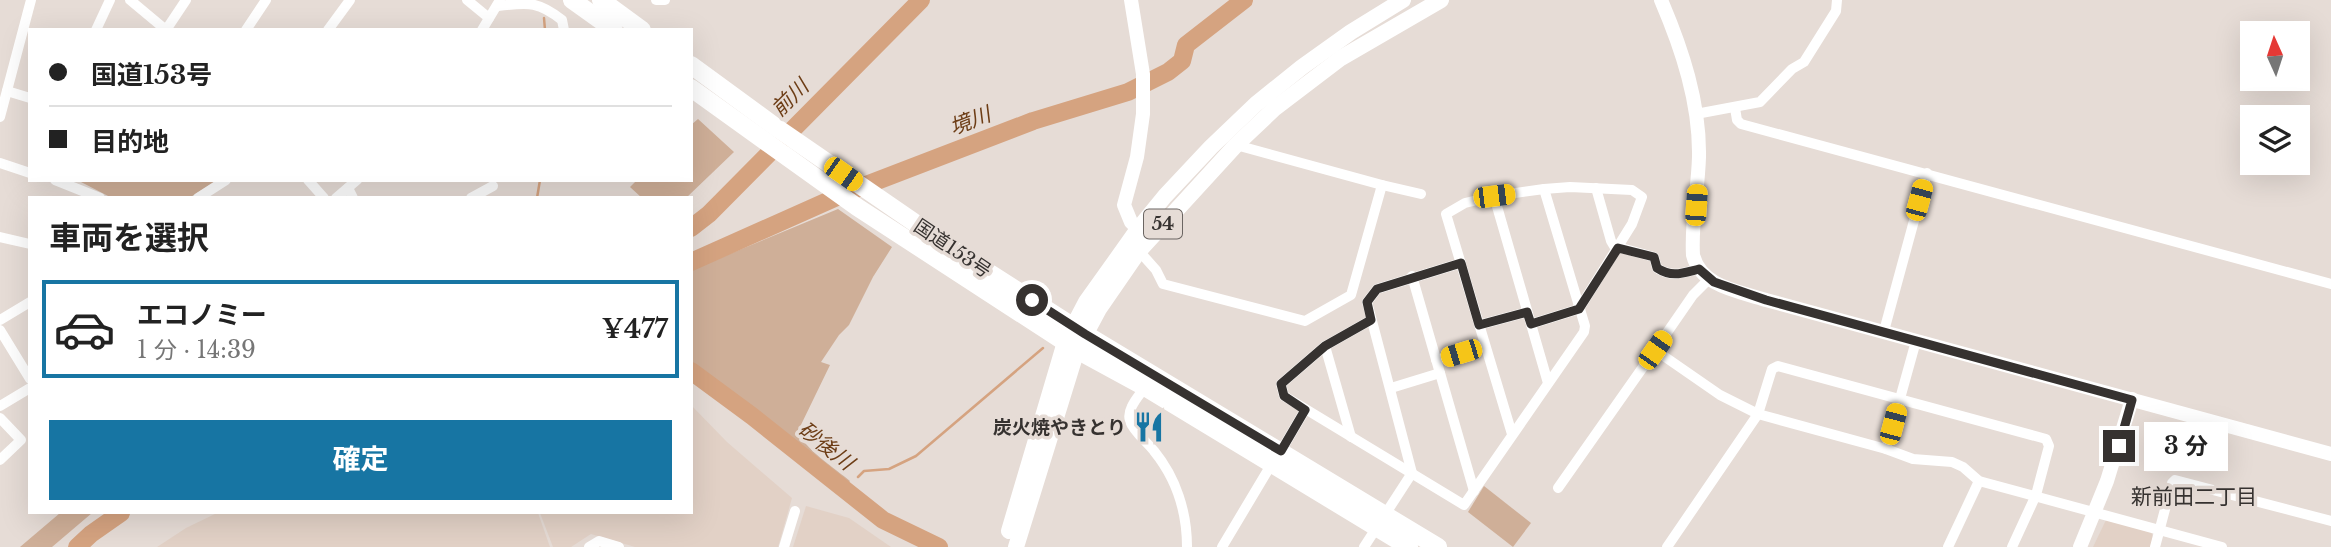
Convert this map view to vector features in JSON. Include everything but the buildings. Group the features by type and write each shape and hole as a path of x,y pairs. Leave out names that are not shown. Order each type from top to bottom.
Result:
{"highway":[{"path":"572,0 611,28"},
{"path":"601,0 639,28"},
{"name":"国道153号","path":"693,67 1145,387 1276,458"},
{"name":"国道153号","path":"693,89 920,249 1075,338 1380,521 1438,547"},
{"name":"国道153号","path":"1380,521 1409,547"}],"main road":[{"name":"54","path":"1016,547 1086,302 1138,229 1174,186 1256,104 1351,32 1404,0"},
{"name":"54","path":"1005,547 1075,338 1099,309 1139,251 1236,145 1274,109 1341,58 1441,0"}],"street":[{"path":"0,117 31,0"},
{"path":"97,28 110,0"},
{"path":"130,0 164,28"},
{"path":"167,28 186,0"},
{"path":"247,28 265,0"},
{"path":"329,28 350,0"},
{"path":"467,0 489,18"},
{"path":"656,0 665,0"},
{"path":"1130,0 1143,74 1143,107 1137,157 1124,205 1131,222 1138,229"},
{"path":"1661,0 1686,67 1696,114 1699,154 1693,248 1695,262 1704,274"},
{"path":"1696,114 1760,102 1792,69 1804,62 1836,11 1837,0"},
{"path":"483,28 499,3 530,2 539,4 562,20 564,28"},
{"path":"7,91 28,97"},
{"path":"1735,108 1737,120 1741,124 2331,284"},
{"path":"1236,145 1421,194"},
{"path":"0,163 28,172"},
{"path":"1884,331 1927,173"},
{"path":"201,196 221,182"},
{"path":"311,182 322,196"},
{"path":"72,183 96,196"},
{"path":"474,196 491,183"},
{"path":"1139,251 1156,270 1163,284 1305,321 1351,295 1382,185"},
{"path":"1512,434 1446,215 1465,203 1544,189 1570,187 1632,190 1642,197 1632,224 1579,309 1531,324"},
{"path":"1596,188 1611,241 1618,248 1654,257 1657,268 1670,274 1704,274 1766,300 2331,454"},
{"path":"1371,320 1325,346 1281,384 1284,396 1464,505 1584,332 1585,326 1544,189"},
{"path":"1494,196 1548,383"},
{"path":"0,237 28,244"},
{"path":"1364,547 1412,473 1367,302 1377,289 1461,263"},
{"path":"1558,488 1693,295 1704,274"},
{"path":"1412,276 1474,491"},
{"path":"0,320 28,303"},
{"path":"1479,325 1527,312"},
{"path":"0,330 28,376"},
{"path":"1886,449 1916,341"},
{"path":"1325,346 1351,437"},
{"path":"1436,360 1485,346"},
{"path":"1655,350 1720,395 1758,414 1913,459 1952,462 1963,467 1979,481 2222,547"},
{"path":"1667,547 1758,414 1775,366 2046,439 2049,446 2036,495 2012,547"},
{"path":"1391,388 1440,373"},
{"path":"1145,387 1129,411 1130,422 1160,458 1182,501 1187,547"},
{"path":"0,406 28,389"},
{"path":"2080,547 2119,446 2132,400"},
{"path":"1222,547 1305,410"},
{"path":"0,418 21,440 0,460"},
{"path":"2155,547 2172,483 2177,480 2331,521"},
{"path":"1948,547 1979,481"},
{"path":"784,547 794,511"},
{"path":"589,547 599,541 619,547"}],"shaded area":[{"path":"698,119 734,152 688,196 640,196 630,187 635,182 693,182 693,123"},
{"path":"81,182 214,182 192,196 108,196"},
{"path":"838,209 892,247 873,277 849,325 821,362 830,365 798,431 813,451 850,481 847,485 693,367 693,269"},
{"path":"693,407 727,442 792,498 778,547 635,547 591,534 571,547 553,547 540,514 693,514"},
{"path":"1484,486 1531,523 1513,547 1468,512"},
{"path":"806,506 849,518 891,547 793,547"},
{"path":"59,514 91,514 52,547 20,547"},
{"path":"215,514 538,514 550,547 157,547 186,528"},
{"path":"2106,520 2151,532 2153,537 2150,547 2093,547"}],"waterway":[{"name":"前川","path":"693,226 709,214 921,0"},
{"name":"境川","path":"693,261 848,192 1033,121 1128,92 1168,72 1182,61 1186,45 1244,0"},
{"path":"544,18 545,28"},
{"path":"537,196 540,182"},
{"path":"858,477 864,471 889,469 916,456 1043,348"},
{"name":"砂後川","path":"693,372 883,520 939,547"},
{"name":"境川","path":"77,547 120,514"}],"place":[{"name":"炭火焼やきとり","path":"1149,427"}],"district":[{"name":"新前田二丁目","path":"2194,497"}],"route":[{"path":"1032,300 1281,451 1305,410 1284,396 1281,384 1325,346 1371,320 1367,302 1377,289 1461,263 1479,325 1527,312 1531,324 1579,309 1618,248 1654,257 1657,268 1663,272 1680,274 1699,269 1714,282 1766,300 2132,400 2119,446"}]}
